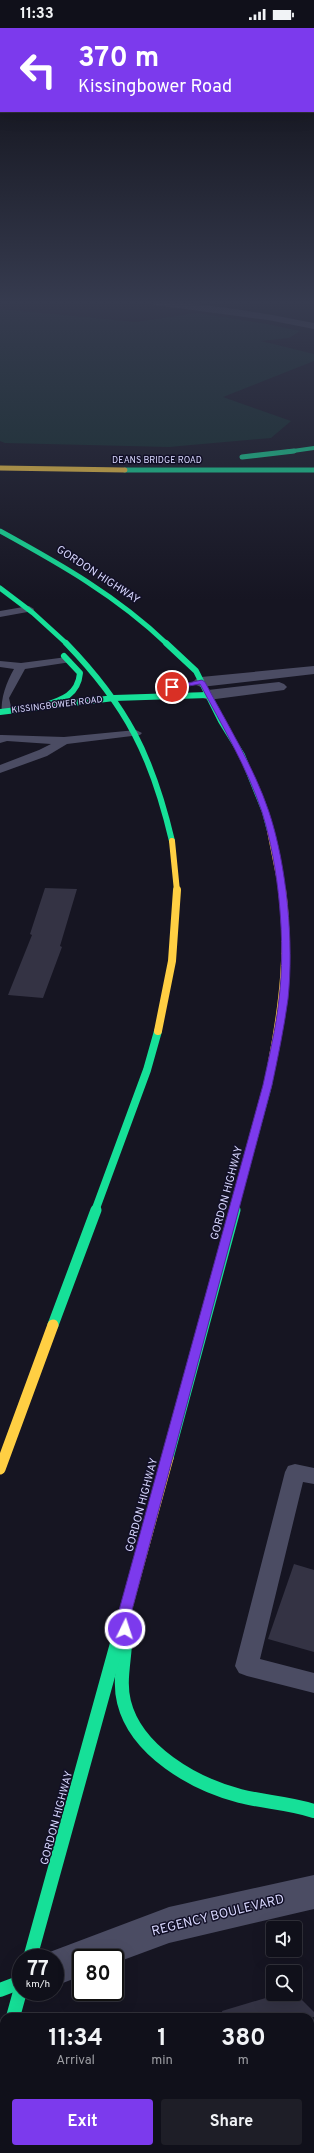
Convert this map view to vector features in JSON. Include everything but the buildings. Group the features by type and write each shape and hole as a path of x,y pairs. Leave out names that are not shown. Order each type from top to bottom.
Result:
{"main road":[{"path":"314,448 238,457 314,456"},
{"name":"DEANS BRIDGE ROAD","path":"0,468 314,470"},
{"name":"GORDON HIGHWAY","path":"0,531 66,566 127,608 169,644 196,671 201,687 250,772 265,812 276,852 285,922 284,999 268,1085 32,1949"},
{"path":"0,588 29,608 82,657 114,698 136,733 158,783 169,822 176,864 176,933 164,1012 147,1070 2,1460"},
{"path":"29,608 54,645 80,673 80,685 77,691 70,696 43,706"},
{"name":"KISSINGBOWER ROAD","path":"114,698 180,686"},
{"name":"KISSINGBOWER ROAD","path":"3,711 201,687"},
{"path":"125,1614 124,1701 130,1718 143,1737 191,1777 237,1795 298,1804 314,1811"},
{"path":"0,1990 12,1985"},
{"path":"14,2013 17,2001"}],"street":[{"name":"KISSINGBOWER ROAD","path":"201,687 314,670"},
{"name":"KISSINGBOWER ROAD","path":"201,687 314,683"},
{"name":"REGENCY BOULEVARD","path":"64,1965 169,1925 314,1892"}],"lane":[{"path":"0,614 29,608"},
{"path":"0,664 22,666 67,660"},
{"path":"3,711 3,698 22,666"},
{"path":"0,739 6,737 64,741 136,733"},
{"path":"0,769 43,753 64,741"},
{"path":"314,1476 295,1472 247,1666 314,1683"}],"green space":[{"path":"0,401 235,401 291,421 271,438 169,447 5,443 0,441"}],"traffic: fast":[{"path":"242,457 314,448"},
{"path":"125,470 314,470"},
{"path":"0,531 66,567 112,597 141,619 196,671 221,721 242,755 265,812 270,831"},
{"path":"0,588 33,613 62,639 89,667 113,696 133,729 149,763 163,801 172,841"},
{"path":"43,706 57,702 69,696 77,687 80,673 64,656"},
{"path":"0,712 114,698 208,695"},
{"path":"53,1325 147,1070 158,1031"},
{"path":"168,1458 268,1085 272,1062"},
{"path":"32,1949 121,1629"},
{"path":"125,1644 122,1680 124,1702 130,1719 140,1734 153,1748 168,1761 185,1772 220,1789 237,1795 314,1811"},
{"path":"0,1990 12,1985"},
{"path":"14,2013 17,2001"}],"traffic: slow":[{"path":"0,468 125,470"},
{"path":"270,831 279,872 285,935 283,998 272,1062"},
{"path":"158,1031 172,961 177,913 177,889 172,841"},
{"path":"0,1469 53,1325"},
{"path":"121,1629 168,1458"}],"route":[{"path":"125,1629 125,1614 210,1305 268,1085 284,999 285,922 283,897 276,852 265,812 242,755 221,721 202,682 172,687"}]}
